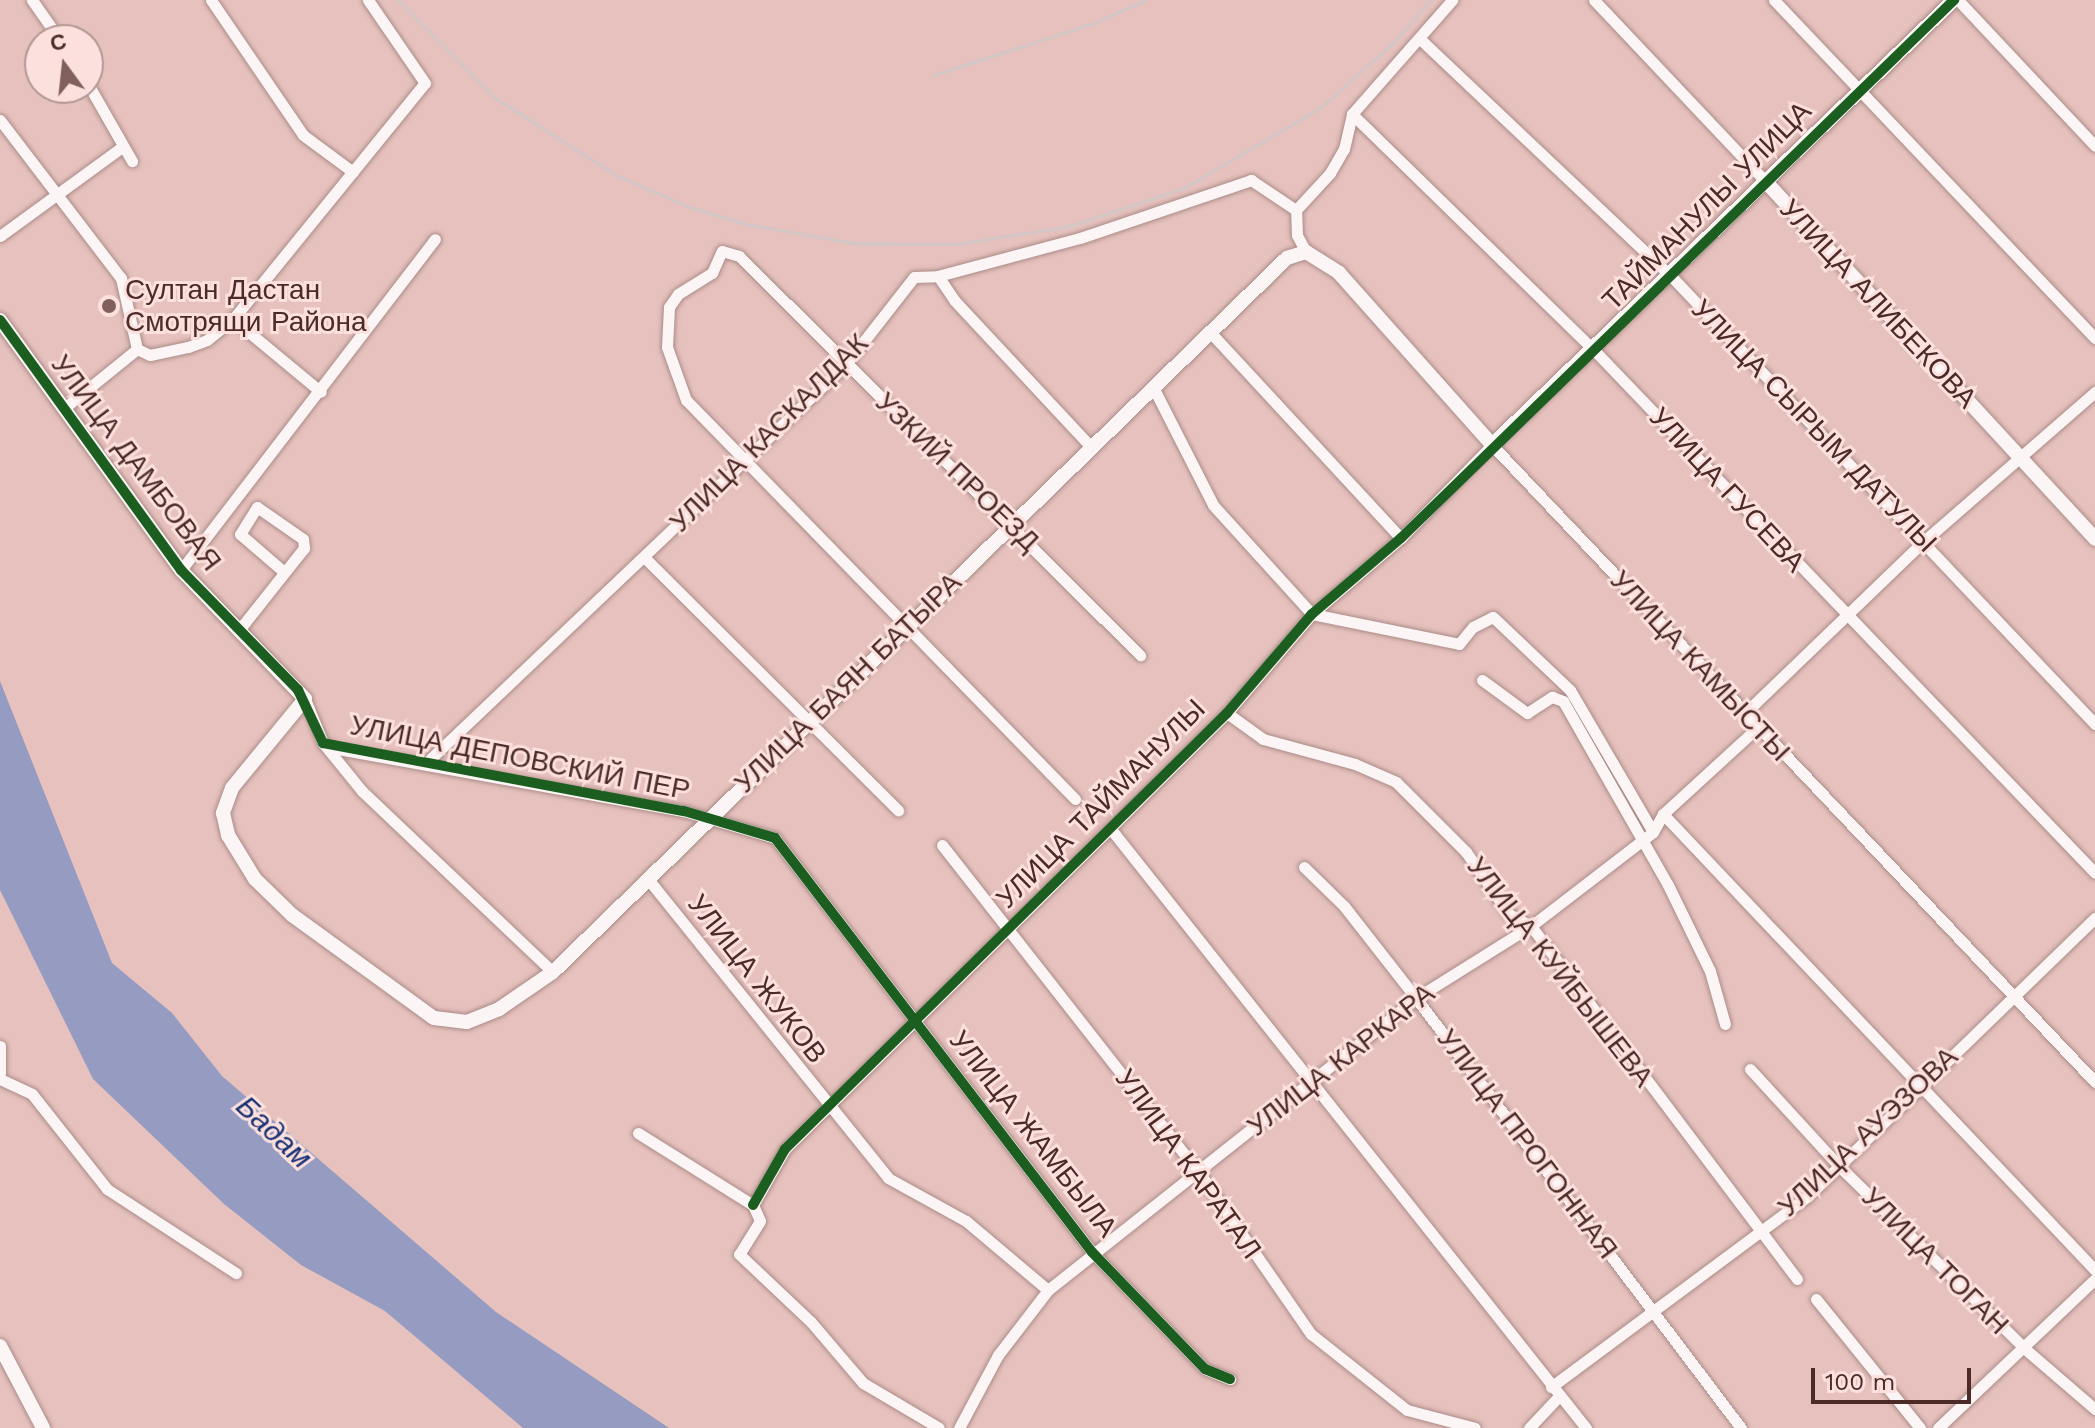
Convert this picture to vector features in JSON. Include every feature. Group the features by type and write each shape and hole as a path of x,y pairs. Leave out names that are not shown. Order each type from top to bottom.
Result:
{"street":[{"path":"32,0 49,24"},
{"path":"211,0 303,135 353,172"},
{"path":"137,349 150,355 188,347 207,340 233,319 425,83 368,0"},
{"path":"1306,252 1297,235 1296,210 1330,173 1344,149 1352,114 1452,0"},
{"name":"УЛИЦА АЛИБЕКОВА","path":"1594,0 2095,539"},
{"path":"1774,0 1857,92 2095,338"},
{"path":"1956,0 2095,146"},
{"name":"ТАЙМАНУЛЫ УЛИЦА","path":"1492,445 1956,0"},
{"name":"УЛИЦА СЫРЫМ ДАТУЛЫ","path":"1420,39 1671,276 2095,724"},
{"path":"99,104 132,161"},
{"name":"УЛИЦА ГУСЕВА","path":"1352,114 1594,350 1846,617 2095,873"},
{"path":"0,120 121,278 137,349"},
{"path":"0,236 122,147"},
{"name":"УЛИЦА КАСКАЛДАК","path":"426,763 846,364 914,277 938,276 1080,238 1251,180 1296,210"},
{"path":"181,570 321,392 435,239"},
{"name":"УЗКИЙ ПРОЕЗД","path":"745,460 686,400 667,347 669,307 678,294 712,273 722,251 739,256 1140,655"},
{"name":"УЛИЦА БАЯН БАТЫРА","path":"305,699 232,788 223,813 228,835 255,879 292,915 434,1018 467,1022 499,1009 553,972 907,624 1287,258 1306,252"},
{"name":"УЛИЦА КАМЫСТЫ","path":"1306,252 1339,273 1492,445 2095,1082"},
{"path":"938,276 954,300 1091,447"},
{"path":"233,319 321,392"},
{"name":"УЛИЦА ДАМБОВАЯ","path":"0,320 181,570 305,699"},
{"path":"1210,332 1401,538"},
{"path":"63,409 137,349"},
{"path":"1153,387 1213,505 1312,614 1459,644 1473,627 1493,617 1570,690 1653,832"},
{"path":"1745,713 1924,541 2095,392"},
{"name":"УЛИЦА ТАЙМАНУЛЫ","path":"753,1205 785,1149 918,1023 1227,713 1312,614 1401,538 1492,445"},
{"path":"745,460 1075,799"},
{"path":"239,630 304,548 303,539 257,507 240,534 284,572"},
{"path":"644,557 898,810"},
{"path":"1482,680 1527,713 1552,697 1563,701 1642,841 1710,971 1725,1024"},
{"name":"УЛИЦА ДЕПОВСКИЙ ПЕР","path":"305,699 323,743 708,819"},
{"name":"УЛИЦА КУЙБЫШЕВА","path":"1227,713 1263,739 1355,764 1396,782 1466,852 1509,914 1531,926 1758,1233 1797,1279"},
{"name":"УЛИЦА КАРКАРА","path":"961,1427 998,1355 1048,1290 1092,1252 1416,998 1531,926 1642,841 1653,832 1663,814 1757,728"},
{"path":"323,743 362,791 553,972"},
{"path":"1663,814 1918,1088 2095,1270"},
{"name":"УЛИЦА ЖАМБЫЛА","path":"708,819 775,838 1092,1252 1205,1369 1230,1379"},
{"path":"1110,828 1586,1428"},
{"name":"УЛИЦА КАРАТАЛ","path":"942,845 1198,1171 1311,1334 1407,1410 1475,1428"},
{"name":"УЛИЦА ПРОГОННАЯ","path":"1304,867 1344,906 1416,998 1741,1428"},
{"name":"УЛИЦА ЖУКОВ","path":"648,879 828,1109 888,1178 966,1221 1048,1290"},
{"name":"УЛИЦА АУЭЗОВА","path":"1555,1392 1651,1309 1758,1233 1838,1165 2095,918"},
{"path":"0,1046 0,1076 32,1094 107,1189 236,1273"},
{"name":"УЛИЦА ТОГАН","path":"1750,1069 1838,1165 2024,1348 2095,1409"},
{"path":"638,1133 753,1205 760,1221 739,1254 811,1322 863,1383 939,1428"},
{"path":"1938,1428 2095,1279"},
{"path":"1816,1299 1920,1428"},
{"path":"0,1346 43,1428"},
{"path":"1529,1428 1555,1392"}],"water":[{"name":"Бадам","path":"0,681 112,963 172,1013 222,1076 496,1312 669,1428 523,1428 385,1311 301,1265 224,1204 93,1079 0,890"}],"railway":[{"path":"398,0 495,98 616,175 687,206 745,224 853,243 903,244 956,244 1066,227 1184,188 1320,108 1395,41 1430,0"},
{"path":"934,75 1094,23 1146,0"}],"cycle path":[{"path":"753,1205 785,1149 1227,713 1312,614 1401,538 1954,0"},
{"path":"0,320 181,570 298,690 323,743 684,811 775,838 1092,1252 1205,1369 1230,1379"}],"place":[{"name":"Султан Дастан Смотрящи Района","path":"109,306"}]}
